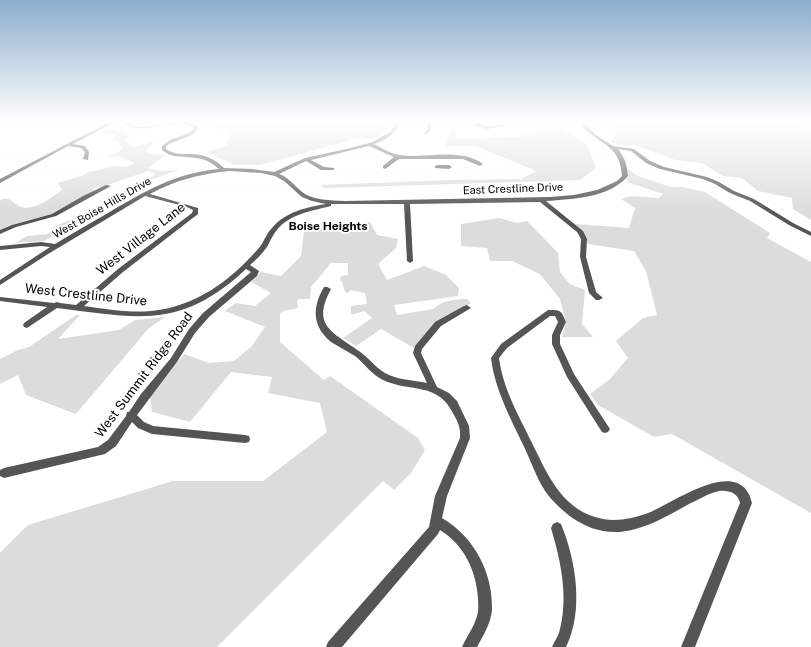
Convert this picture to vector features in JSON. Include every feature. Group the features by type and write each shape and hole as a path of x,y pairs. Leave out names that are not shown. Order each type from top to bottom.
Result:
{"street":[{"path":"1,180 54,152"},
{"path":"86,159 87,152"},
{"path":"166,152 174,155 201,156 218,164 222,169"},
{"path":"274,175 307,159 335,152"},
{"path":"387,152 398,157 464,158 480,164"},
{"name":"East Crestline Drive","path":"345,203 541,200 563,198 603,190 622,182 625,176 624,163 618,152"},
{"path":"635,152 648,162 662,168 705,178 717,183 732,192 756,202 790,224 811,234"},
{"path":"385,167 398,157"},
{"path":"441,158 440,167 449,167"},
{"path":"307,159 324,169 332,169"},
{"name":"West Boise Hills Drive","path":"0,283 54,247 144,194 165,183 181,177 222,169 246,170 283,177 298,192 311,199 345,203"},
{"path":"0,232 14,226 54,215 97,189 108,186"},
{"name":"West Village Lane","path":"78,308 112,276 195,214 196,209 189,206 144,194"},
{"path":"541,200 580,231 584,239 583,257 593,293 599,298"},
{"path":"407,202 410,261"},
{"name":"West Crestline Drive","path":"0,298 146,315 178,310 192,306 214,295 261,251 274,230 289,217 314,208 345,203"},
{"path":"0,248 40,244 52,245 54,247"},
{"name":"West Summit Ridge Road","path":"4,473 101,451 112,443 130,415 174,360 192,331 206,315 254,274 255,271 246,266"},
{"path":"327,289 320,300 318,312 320,320 334,339 356,352 382,375 389,378 433,387 443,393 451,400 458,410 466,430 465,438 441,496 434,530 333,647"},
{"path":"27,325 57,304"},
{"path":"433,387 417,353 418,348 438,324 467,308"},
{"path":"606,429 570,375 556,344 556,335 562,322 558,314 548,314 498,352 495,358 496,366 503,391 546,483 555,497 582,517 597,523 611,526 623,526 680,504 702,491 721,486 731,486 740,490 746,498 746,504 688,647"},
{"path":"130,415 141,425 152,430 245,440"},
{"path":"436,521 451,529 463,542 480,569 485,609 480,627 469,647"},
{"path":"557,528 569,573 570,600 567,629 559,647"}],"shaded area":[{"path":"147,152 151,154 166,155 148,168 161,171 178,170 148,181 44,241 15,243 27,236 48,234 54,227 103,205 101,203 154,176 155,173 148,171 102,187 93,188 94,191 52,214 15,224 0,230 0,200 9,199 24,208 36,206 62,190 58,183 84,175 85,173 116,166 127,167 135,163 118,156 104,157 118,153"},
{"path":"207,152 307,152 260,165 234,165"},
{"path":"491,152 590,152 596,168 580,180 325,188 320,185 521,179 536,171"},
{"path":"654,152 811,152 811,220 793,209 792,198 758,191 742,178 723,176 702,163 675,160"},
{"path":"628,169 638,176 671,187 682,187 705,192 770,233 767,238 811,262 811,513 672,434 654,437 598,405 590,394 610,379 628,358 616,341 643,318 657,315 646,271 634,251 588,244 584,234 575,224 629,228 635,208 621,199 631,196 659,198 663,194 627,182"},
{"path":"499,218 517,223 527,221 558,253 560,272 570,284 585,290 582,324 593,337 562,337 566,322 560,299 540,274 512,261 490,261 487,248 461,246 461,224"},
{"path":"370,222 377,235 398,239 396,248 378,264 387,280 424,266 446,275 459,288 458,296 394,305 397,315 433,309 444,302 453,300 467,299 471,303 433,324 414,348 381,329 356,346 343,338 372,318 364,311 351,315 351,306 367,304 365,293 351,290 348,293 345,292 340,280 341,276 348,275 348,263 331,263 311,287 310,299 299,299 297,301 298,308 284,311 280,314 280,342 324,380 330,376 418,438 425,450 411,473 394,490 383,481 217,647 0,647 0,553 28,525 173,481 263,481 327,432 320,403 268,393 272,377 231,372 190,422 152,412 150,397 184,354 209,363 234,361 252,346 265,327 225,311 236,303 255,306 271,293 251,282 261,272 281,276 301,256 304,231 315,224"},
{"path":"76,315 80,315 58,339 119,330 135,320 165,317 149,328 76,414 26,395 18,375 0,384 0,359 18,350 29,347"}],"district":[{"name":"Boise Heights","path":"328,226"}]}
